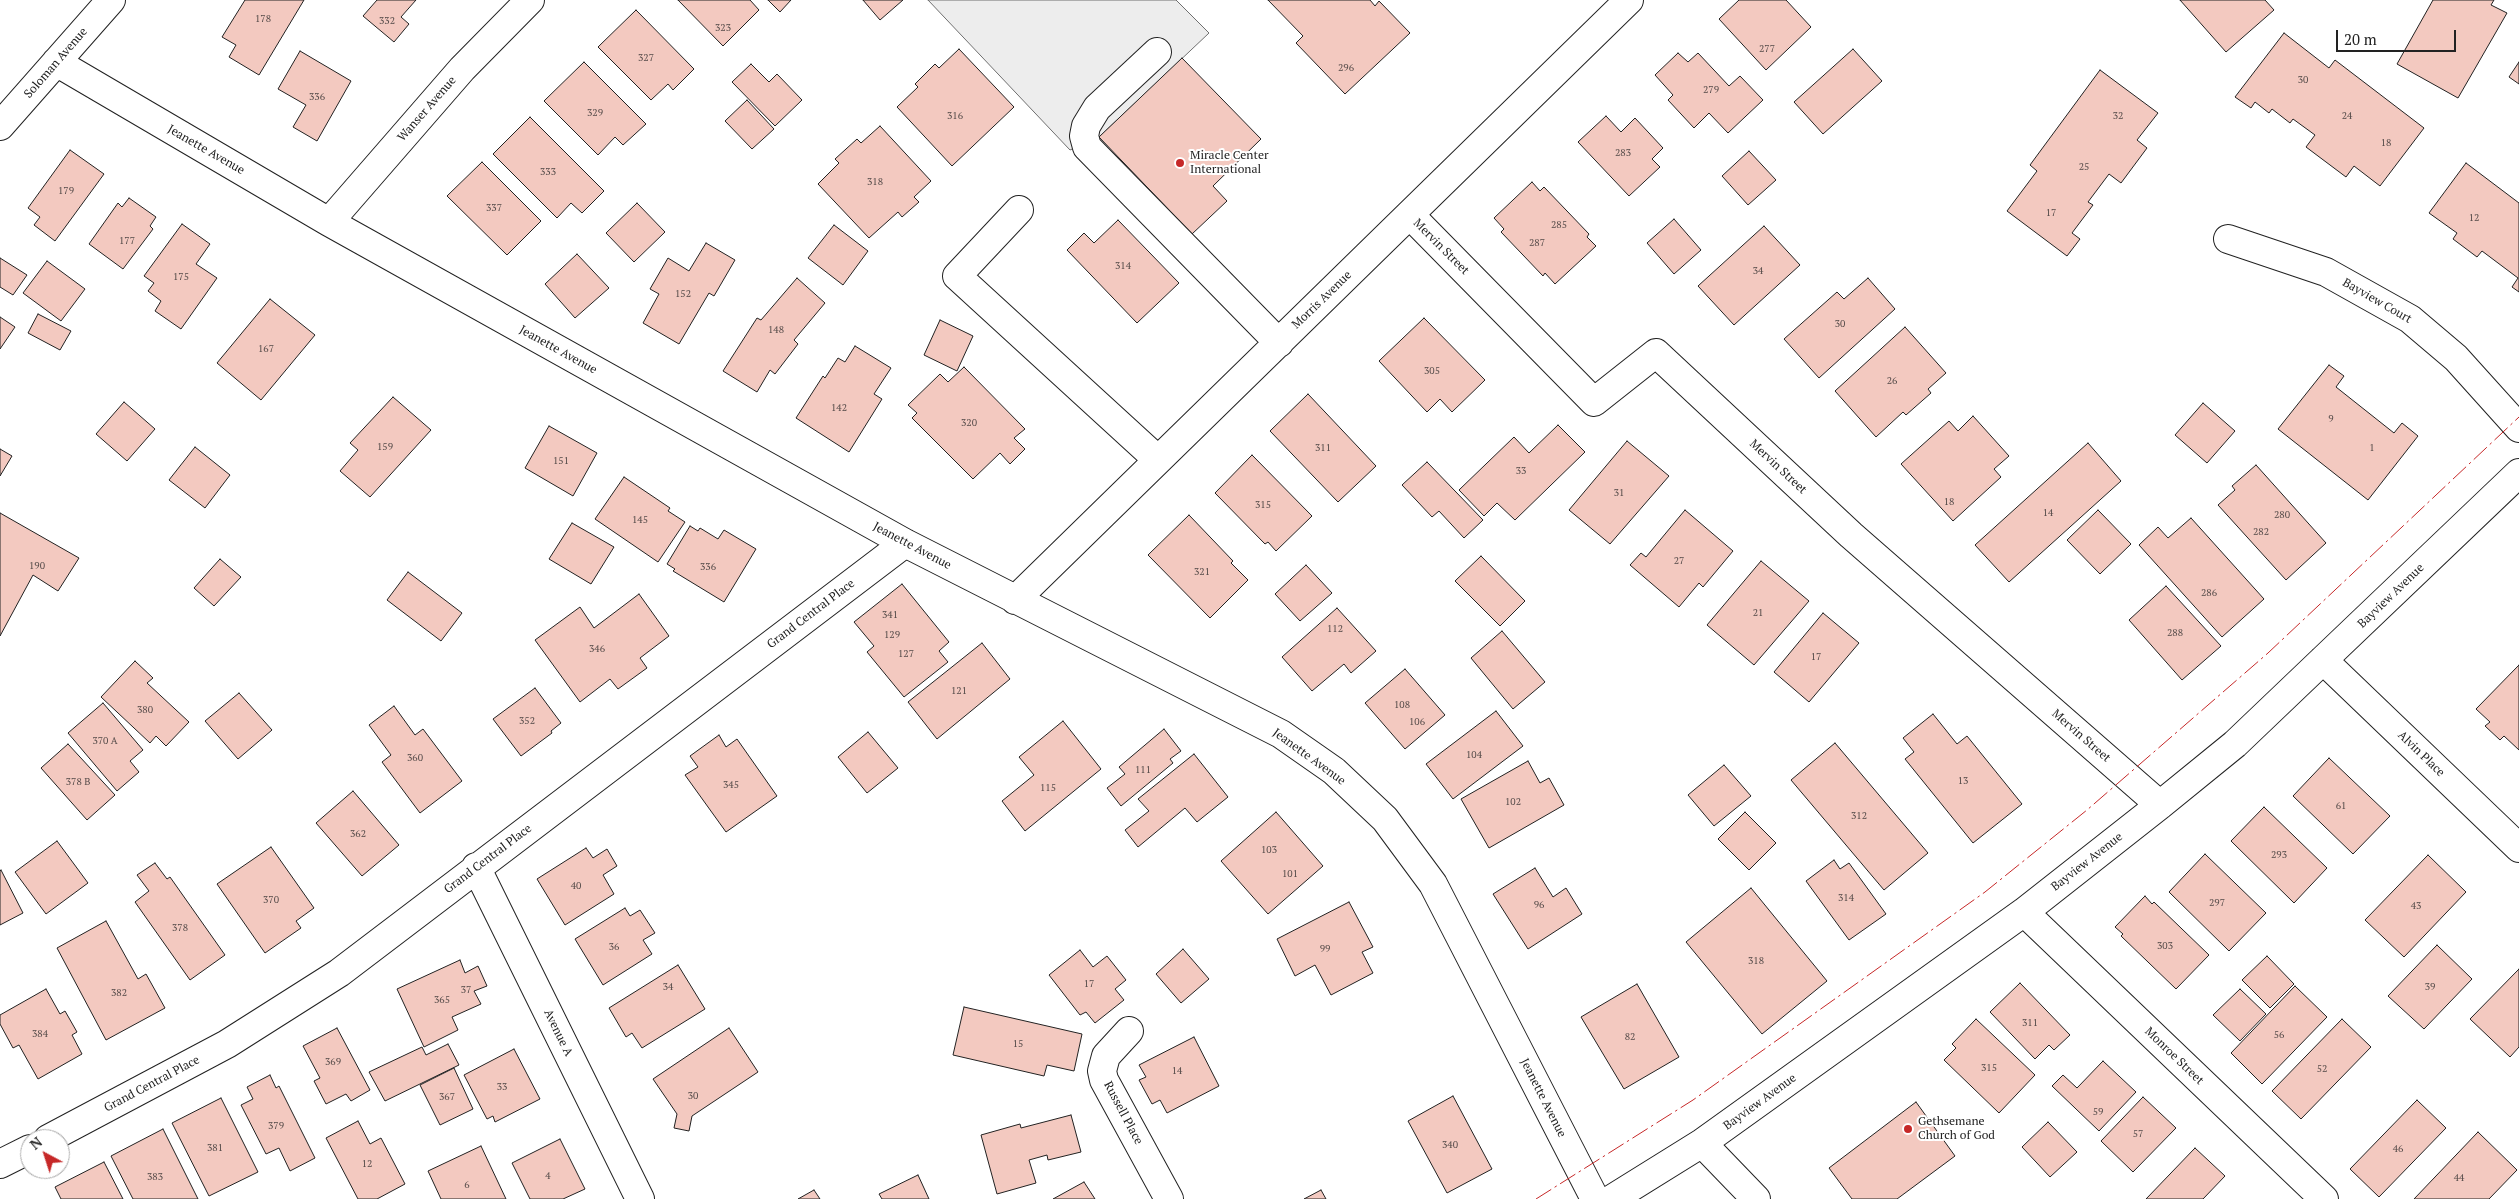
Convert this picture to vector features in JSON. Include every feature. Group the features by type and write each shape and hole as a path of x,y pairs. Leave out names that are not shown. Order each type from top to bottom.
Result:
{"street":[{"name":"Soloman Avenue","path":"0,126 111,0"},
{"name":"Wanser Avenue","path":"329,222 462,69 530,0"},
{"name":"Morris Avenue","path":"1015,600 1629,0"},
{"path":"1158,52 1097,108 1086,126 1084,136 1087,147 1279,343"},
{"name":"Jeanette Avenue","path":"56,62 329,222 905,543 1281,734 1334,772 1385,819 1433,884 1595,1199"},
{"path":"1019,210 957,276 1158,460"},
{"name":"Mervin Street","path":"1410,215 1594,402 1656,353 1851,535 2160,805"},
{"name":"Bayview Court","path":"2228,239 2326,272 2410,319 2456,358 2519,428"},
{"name":"Bayview Avenue","path":"1612,1199 1702,1143 2024,912 2160,805 2235,744 2519,473"},
{"name":"Grand Central Place","path":"67,1129 227,1044 339,973 476,867 905,543"},
{"name":"Alvin Place","path":"2323,660 2519,848"},
{"name":"Avenue A","path":"476,867 640,1199"},
{"name":"Monroe Street","path":"2024,912 2324,1199"},
{"name":"Russell Place","path":"1130,1031 1106,1056 1102,1071 1104,1080 1169,1199"},
{"path":"1702,1143 1756,1199"},
{"path":"0,1164 20,1153"}],"shaded area":[{"path":"928,0 1176,0 1209,33 1099,137 1070,150"}],"building":[{"path":"245,0 304,0 259,75 229,57 236,45 222,37"},
{"path":"377,0 416,0 401,17 409,24 394,42 363,16"},
{"path":"678,0 750,0 759,10 723,46"},
{"path":"768,0 791,0 780,12"},
{"path":"863,0 903,0 880,20"},
{"path":"1268,0 1370,0 1375,6 1379,1 1410,33 1345,94 1296,43 1303,36"},
{"path":"1739,0 1786,0 1811,27 1766,70 1719,19"},
{"path":"2180,0 2265,0 2274,10 2226,52"},
{"path":"2433,0 2494,0 2491,5 2507,13 2458,98 2397,64"},
{"path":"636,10 694,69 673,90 668,84 651,100 598,47"},
{"path":"2284,33 2329,68 2335,60 2424,128 2380,186 2354,166 2346,177 2306,147 2315,135 2293,119 2290,123 2272,109 2269,113 2255,102 2251,108 2235,97"},
{"path":"959,49 1014,107 952,166 897,107 918,87 915,84 935,64 939,68"},
{"path":"1853,49 1882,81 1823,134 1794,102"},
{"path":"300,51 351,81 317,141 293,127 306,105 278,89"},
{"path":"1678,53 1688,62 1698,53 1729,86 1740,76 1763,100 1728,133 1709,113 1694,128 1668,100 1673,95 1655,75"},
{"name":"Miracle Center International","path":"1182,58 1261,139 1213,186 1227,201 1192,234 1099,137"},
{"path":"584,62 646,124 623,145 615,137 598,155 544,101"},
{"path":"2519,62 2519,84 2509,77"},
{"path":"751,64 769,82 777,74 802,100 775,126 732,82"},
{"path":"2100,70 2158,113 2137,140 2147,148 2121,183 2109,174 2088,202 2093,205 2072,233 2080,239 2067,256 2007,211 2037,171 2030,165"},
{"path":"747,100 774,129 752,149 725,121"},
{"path":"1606,116 1621,132 1635,118 1663,148 1652,159 1660,167 1629,196 1578,142"},
{"path":"530,117 604,191 582,213 571,203 557,218 493,154"},
{"path":"880,126 931,181 914,197 919,202 902,217 898,212 869,238 818,184 839,163 835,159 857,139 861,143"},
{"path":"70,150 104,174 55,241 34,225 40,217 28,208"},
{"path":"1749,151 1776,180 1748,205 1722,176"},
{"path":"482,162 541,221 507,255 447,196"},
{"path":"2466,163 2519,203 2519,292 2512,287 2518,278 2482,251 2477,257 2453,239 2457,233 2429,213"},
{"path":"1532,182 1540,191 1544,187 1589,234 1587,237 1596,246 1555,284 1545,273 1543,276 1501,232 1504,229 1494,218"},
{"path":"129,198 156,217 150,226 153,229 123,269 89,244 118,203 122,207"},
{"path":"637,203 665,232 634,262 606,233"},
{"path":"1674,219 1701,250 1674,274 1647,243"},
{"path":"1118,220 1179,283 1137,323 1067,250 1084,233 1094,243"},
{"path":"182,224 210,244 196,264 217,278 181,329 155,311 161,301 148,291 154,283 144,276"},
{"path":"834,225 868,251 843,285 808,258"},
{"path":"1764,226 1800,265 1734,325 1698,286"},
{"path":"706,243 735,260 714,296 709,293 679,344 643,323 659,294 650,289 668,258 689,271"},
{"path":"577,254 609,288 575,318 545,284"},
{"path":"0,258 27,275 13,295 0,287"},
{"path":"47,261 85,289 61,321 23,293"},
{"path":"797,278 825,303 794,340 798,344 775,374 770,370 757,392 723,371 757,318 761,320"},
{"path":"1868,278 1895,309 1819,378 1784,339 1837,292 1844,299"},
{"path":"270,299 315,335 261,400 217,363"},
{"path":"38,314 71,331 60,350 28,333"},
{"path":"0,317 15,327 0,349"},
{"path":"1424,318 1485,380 1452,412 1440,399 1427,412 1379,361"},
{"path":"940,320 973,336 957,371 924,355"},
{"path":"1905,327 1946,373 1928,389 1931,393 1906,415 1903,412 1876,437 1835,391"},
{"path":"855,346 891,368 874,394 882,399 849,452 796,418 823,376 825,378 838,358 845,362"},
{"path":"2329,365 2344,376 2336,387 2394,433 2402,423 2418,436 2368,500 2278,429"},
{"path":"964,367 1025,429 1014,438 1025,449 1010,464 1000,453 973,479 912,418 917,413 908,405 940,374 948,382"},
{"path":"1308,394 1376,466 1338,502 1270,431"},
{"path":"393,397 431,430 370,497 340,471 358,450 350,443"},
{"path":"124,402 155,429 127,461 96,434"},
{"path":"2203,403 2235,431 2207,463 2175,435"},
{"path":"1973,416 2009,456 1994,469 2001,477 1953,521 1901,464 1949,421 1958,431"},
{"path":"1558,425 1585,452 1515,520 1497,503 1484,516 1459,490 1514,437 1529,453"},
{"path":"549,426 597,453 573,496 525,468"},
{"path":"1627,441 1669,476 1610,544 1569,510"},
{"path":"2088,443 2121,481 2009,582 1975,545"},
{"path":"195,447 230,475 205,508 169,480"},
{"path":"0,449 12,456 0,476"},
{"path":"1252,455 1312,516 1276,551 1268,542 1265,544 1215,493"},
{"path":"1427,462 1483,520 1464,538 1439,511 1432,517 1402,485"},
{"path":"2256,465 2326,543 2286,580 2218,505 2235,490 2232,486"},
{"path":"624,477 670,508 668,511 685,522 658,562 595,519"},
{"path":"1685,510 1733,551 1703,587 1699,583 1679,607 1630,565 1641,553 1646,557"},
{"path":"2098,510 2131,544 2100,574 2067,540"},
{"path":"0,513 79,558 58,591 33,575 0,636"},
{"path":"1189,515 1233,561 1231,563 1248,580 1210,618 1148,555"},
{"path":"2191,518 2264,599 2222,637 2139,545 2158,527 2168,538"},
{"path":"572,523 614,547 591,584 549,559"},
{"path":"690,526 698,531 700,528 718,539 724,530 756,549 724,602 673,571 675,569 667,564"},
{"path":"1481,556 1525,601 1500,626 1455,581"},
{"path":"220,559 241,577 214,606 194,588"},
{"path":"1761,561 1809,601 1754,665 1707,625"},
{"path":"1306,565 1332,593 1300,621 1275,594"},
{"path":"408,572 462,613 441,641 387,600"},
{"path":"902,584 949,642 939,651 948,662 904,697 867,652 874,646 854,622"},
{"path":"2166,586 2221,646 2182,680 2129,620"},
{"path":"639,594 669,636 640,658 647,668 618,689 610,679 580,702 535,640 580,607 594,628"},
{"path":"1337,608 1376,651 1351,673 1344,664 1312,691 1282,657"},
{"path":"1823,613 1859,643 1809,702 1774,672"},
{"path":"1502,631 1545,682 1513,709 1471,658"},
{"path":"982,643 1010,679 937,739 908,702"},
{"path":"135,661 153,678 147,683 189,722 166,746 156,736 150,743 101,697"},
{"path":"2519,665 2519,750 2504,736 2500,740 2485,726 2490,722 2476,709"},
{"path":"1405,669 1445,715 1405,749 1365,703"},
{"path":"535,688 561,723 551,731 552,733 521,756 493,719"},
{"path":"239,693 272,730 238,759 205,721"},
{"path":"103,703 143,750 130,761 139,772 117,791 68,733"},
{"path":"394,706 415,735 423,729 462,781 420,813 382,762 391,755 369,725"},
{"path":"1496,711 1523,746 1453,799 1426,764"},
{"path":"1933,714 1957,744 1967,736 2022,804 1973,843 1905,759 1914,752 1903,738"},
{"path":"1063,721 1101,769 1025,831 1002,801 1034,775 1019,757"},
{"path":"1164,729 1181,751 1170,759 1173,763 1121,806 1107,788 1125,774 1119,767"},
{"path":"868,732 898,768 867,793 838,757"},
{"path":"719,735 726,747 737,739 777,796 726,832 685,775 698,767 690,756"},
{"path":"1835,743 1928,853 1884,890 1791,780"},
{"path":"68,744 115,795 87,820 41,768"},
{"path":"1194,754 1228,797 1197,822 1185,808 1138,847 1125,830 1149,811 1138,799"},
{"path":"2329,758 2390,816 2353,854 2293,796"},
{"path":"1528,761 1540,783 1549,778 1564,805 1489,848 1461,799"},
{"path":"1724,765 1751,796 1714,826 1688,795"},
{"path":"353,791 399,845 362,876 316,823"},
{"path":"2264,807 2327,868 2294,903 2231,841"},
{"path":"1276,812 1323,866 1268,914 1221,861"},
{"path":"1745,812 1776,843 1749,870 1718,839"},
{"path":"57,841 88,883 46,914 15,872"},
{"path":"271,847 314,908 296,921 301,928 265,953 217,884"},
{"path":"586,848 593,858 607,849 617,866 603,875 614,894 565,925 537,879"},
{"path":"2205,854 2266,913 2229,951 2169,892"},
{"path":"2428,855 2466,892 2404,957 2365,920"},
{"path":"1834,860 1840,869 1849,863 1886,914 1849,940 1806,881"},
{"path":"155,863 167,879 170,877 225,955 190,980 135,902 149,891 137,875"},
{"path":"1535,868 1553,897 1566,888 1582,914 1528,949 1493,894"},
{"path":"0,871 23,913 0,925"},
{"path":"1751,888 1827,981 1762,1034 1686,942"},
{"path":"2145,896 2152,904 2154,902 2209,955 2176,989 2121,936 2123,934 2115,927"},
{"path":"1349,902 1373,947 1362,952 1373,973 1331,995 1315,965 1295,976 1277,939"},
{"path":"625,908 630,916 640,910 655,933 643,940 652,954 603,985 575,939"},
{"path":"106,921 138,979 146,974 165,1008 106,1040 57,948"},
{"path":"2437,945 2472,979 2424,1029 2388,996"},
{"path":"1183,949 1209,979 1181,1003 1156,974"},
{"path":"1080,950 1093,967 1107,956 1126,980 1115,989 1124,1000 1095,1023 1086,1012 1080,1015 1049,975"},
{"path":"2267,956 2294,984 2270,1008 2242,980"},
{"path":"460,960 465,973 478,966 487,986 474,991 481,1004 452,1017 458,1030 424,1047 397,989"},
{"path":"678,965 705,1009 642,1048 632,1033 626,1037 609,1008"},
{"path":"2519,969 2519,1047 2510,1057 2470,1019"},
{"path":"2020,983 2070,1035 2054,1050 2049,1045 2035,1059 1990,1012"},
{"path":"1637,984 1679,1057 1624,1089 1581,1017"},
{"path":"2295,986 2327,1017 2262,1084 2231,1053"},
{"path":"46,989 60,1014 65,1011 77,1032 72,1035 82,1054 38,1079 19,1045 13,1048 0,1024 0,1015"},
{"path":"2240,989 2266,1014 2240,1041 2213,1015"},
{"path":"964,1007 1082,1034 1074,1071 1047,1065 1044,1076 953,1055"},
{"path":"1976,1019 2035,1075 1999,1113 1944,1060 1956,1048 1952,1044"},
{"path":"2342,1019 2371,1047 2301,1119 2272,1091"},
{"path":"337,1028 370,1090 351,1101 346,1094 326,1104 314,1081 320,1078 303,1046"},
{"path":"729,1028 758,1072 692,1116 689,1131 674,1128 677,1114 653,1079"},
{"path":"1194,1037 1219,1086 1167,1113 1160,1100 1152,1104 1139,1080 1146,1077 1139,1065"},
{"path":"448,1044 459,1065 385,1101 369,1072 422,1047 426,1055"},
{"path":"514,1049 540,1099 495,1122 493,1116 487,1119 464,1075"},
{"path":"2103,1061 2136,1092 2099,1131 2052,1086 2063,1075 2077,1088"},
{"path":"454,1068 473,1109 440,1125 420,1085"},
{"path":"270,1075 276,1088 279,1086 315,1158 290,1171 279,1148 266,1154 241,1105 253,1099 247,1087"},
{"path":"1453,1096 1492,1169 1447,1193 1408,1121"},
{"path":"2143,1097 2176,1128 2133,1172 2101,1141"},
{"path":"221,1098 258,1172 209,1196 172,1123"},
{"path":"2417,1100 2446,1128 2379,1197 2350,1169"},
{"name":"Gethsemane Church of God","path":"1916,1102 1955,1156 1897,1199 1852,1199 1829,1168"},
{"path":"1071,1115 1081,1152 1048,1160 1047,1155 1029,1160 1036,1183 997,1194 981,1135 1020,1124 1021,1128"},
{"path":"358,1121 370,1144 381,1138 405,1184 377,1199 358,1199 326,1138"},
{"path":"2048,1122 2077,1152 2050,1177 2022,1147"},
{"path":"163,1129 198,1199 133,1199 111,1156"},
{"path":"2478,1132 2517,1170 2489,1199 2414,1199"},
{"path":"560,1139 585,1189 563,1199 530,1199 512,1163"},
{"path":"481,1146 506,1199 441,1199 428,1171"},
{"path":"2195,1148 2225,1176 2203,1199 2146,1199"},
{"path":"104,1162 123,1199 61,1199 55,1187"},
{"path":"918,1175 929,1199 882,1199 879,1194"},
{"path":"1084,1182 1095,1199 1053,1199"},
{"path":"814,1190 820,1199 798,1199"},
{"path":"1321,1190 1326,1199 1304,1199"}],"power":[{"path":"1536,1199 1693,1100 1985,892 2087,810 2268,653 2519,417"}],"place":[{"name":"Miracle Center International","path":"1180,163"},
{"name":"Gethsemane Church of God","path":"1908,1129"}]}
